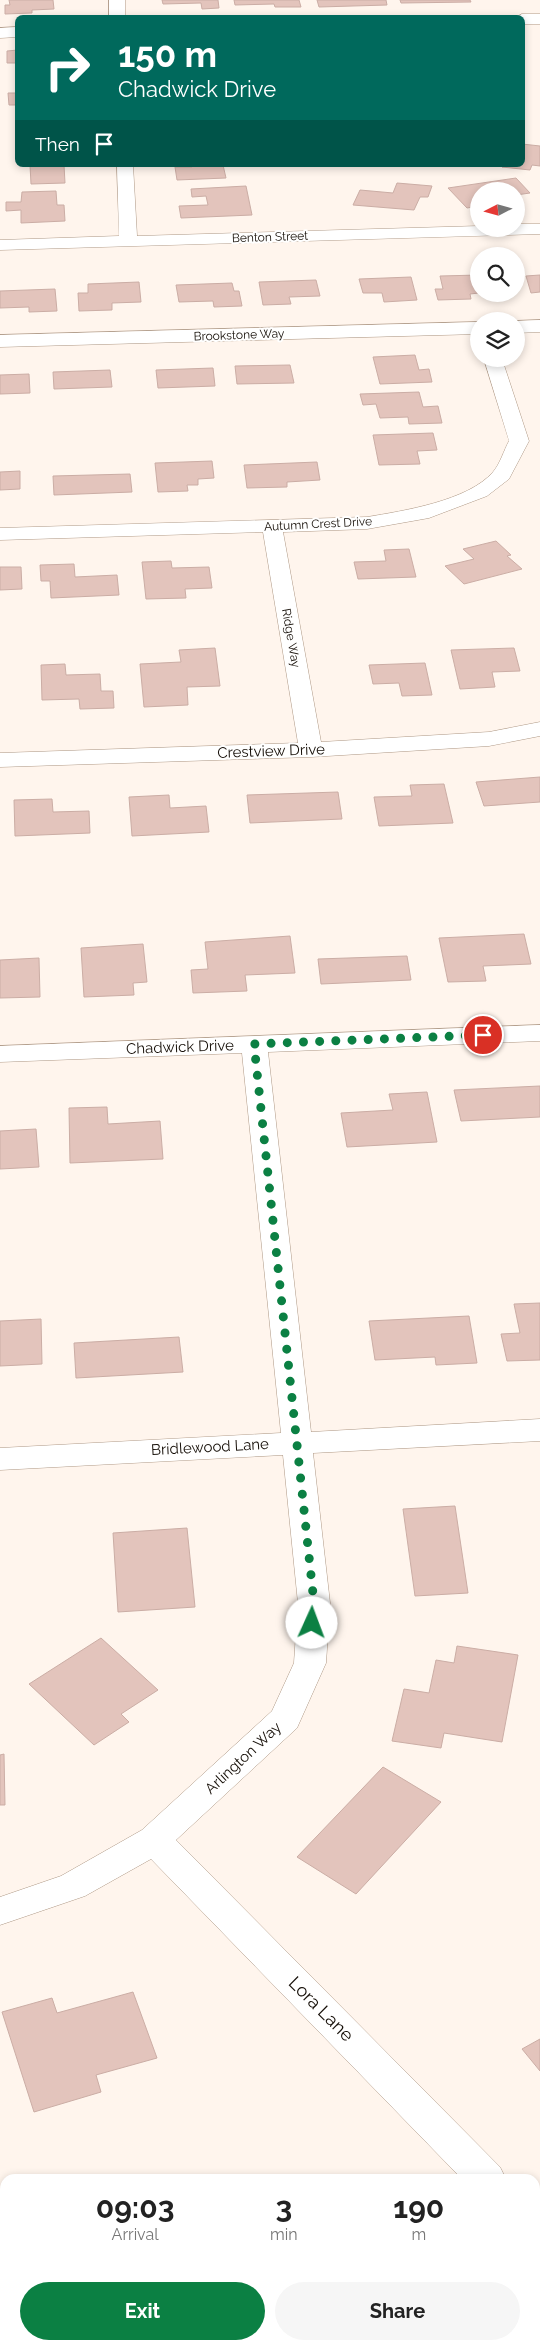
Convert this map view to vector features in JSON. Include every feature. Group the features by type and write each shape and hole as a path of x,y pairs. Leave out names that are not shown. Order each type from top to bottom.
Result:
{"street":[{"path":"117,0 117,15"},
{"path":"525,19 540,19"},
{"path":"0,32 15,32"},
{"path":"124,167 128,241"},
{"name":"Benton Street","path":"0,245 540,229"},
{"path":"525,326 540,326"},
{"name":"Brookstone Way","path":"0,341 470,328"},
{"name":"Autumn Crest Drive","path":"0,534 367,523 422,514 480,492 502,475 519,441 496,367"},
{"name":"Ridge Way","path":"272,526 311,750"},
{"name":"Crestview Drive","path":"0,760 311,750 489,739 540,729"},
{"name":"Chadwick Drive","path":"0,1054 540,1033"},
{"name":"Arlington Way","path":"0,1911 73,1886 154,1840 285,1719 310,1663 314,1603 295,1442 254,1044"},
{"name":"Bridlewood Lane","path":"0,1459 540,1430"},
{"name":"Lora Lane","path":"154,1840 482,2174"}],"building":[{"path":"9,0 53,0 54,9 32,10 32,13 5,14 5,5 10,5"},
{"path":"162,0 218,0 219,8 202,9 201,3 163,4"},
{"path":"234,0 299,0 301,7 275,7 274,4 235,5"},
{"path":"317,0 386,0 387,5 319,7"},
{"path":"400,0 470,0 471,2 401,3"},
{"path":"15,50 15,63 7,63 7,51"},
{"path":"8,93 15,93 15,105 9,105"},
{"path":"525,144 540,146 540,166 532,165 530,170 502,167 525,167"},
{"path":"30,167 64,167 65,183 31,184"},
{"path":"175,167 223,167 226,178 177,180"},
{"path":"516,178 520,182 489,182"},
{"path":"397,183 432,186 428,197 420,197 414,210 353,205 360,190 393,193"},
{"path":"470,185 470,208 467,208 448,188"},
{"path":"246,186 252,215 181,218 179,206 208,205 206,196 192,197 191,189"},
{"path":"56,191 57,205 64,205 65,221 21,223 21,210 6,211 6,202 21,202 22,192"},
{"path":"470,275 470,299 438,300 435,289 443,289 440,276"},
{"path":"540,275 540,292 531,293 526,276"},
{"path":"411,277 417,300 384,302 382,293 363,293 359,279"},
{"path":"316,280 320,296 289,297 291,304 263,305 259,282"},
{"path":"139,282 141,302 112,303 112,310 79,311 78,293 88,293 88,284"},
{"path":"232,283 234,291 239,291 242,306 214,307 213,301 179,302 176,285"},
{"path":"55,289 57,311 29,312 29,307 0,308 0,291"},
{"path":"415,355 419,370 429,369 432,382 380,384 373,357"},
{"path":"290,365 294,383 237,384 235,366"},
{"path":"213,368 215,386 158,388 156,370"},
{"path":"110,370 112,387 54,389 53,372"},
{"path":"29,374 30,393 0,394 0,375"},
{"path":"419,392 423,407 438,406 442,423 409,424 408,417 380,418 376,404 363,405 360,394"},
{"path":"433,433 437,450 417,451 420,464 379,465 373,435"},
{"path":"212,461 214,478 198,479 198,485 187,485 188,491 158,492 155,463"},
{"path":"317,462 320,480 287,482 287,487 247,488 244,465"},
{"path":"20,471 20,489 0,490 0,472"},
{"path":"130,474 132,492 54,495 53,476"},
{"path":"496,541 511,555 507,556 522,569 464,584 445,566 474,559 463,549"},
{"path":"409,549 416,577 358,579 354,562 386,561 384,550"},
{"path":"171,561 172,568 209,567 212,588 185,589 186,598 146,599 142,562"},
{"path":"74,564 75,577 117,575 119,595 51,598 50,581 41,581 40,565"},
{"path":"0,567 21,567 22,589 0,590"},
{"path":"215,648 220,686 187,687 188,705 144,707 140,664 181,662 179,650"},
{"path":"514,648 520,671 492,672 495,687 460,689 451,650"},
{"path":"425,663 432,695 402,696 399,683 373,684 369,665"},
{"path":"65,664 66,675 100,674 101,691 113,691 114,708 80,709 79,699 42,700 41,665"},
{"path":"540,777 540,802 484,806 476,782"},
{"path":"444,784 453,823 379,826 374,797 412,796 410,785"},
{"path":"338,792 342,819 250,823 247,795"},
{"path":"169,795 170,808 206,806 209,832 132,836 129,797"},
{"path":"52,799 53,812 89,811 90,833 15,836 14,800"},
{"path":"524,934 531,964 483,966 486,981 448,982 439,938"},
{"path":"290,936 295,973 245,975 247,991 193,993 191,970 208,969 205,942"},
{"path":"143,944 147,982 133,983 134,995 84,997 81,948"},
{"path":"407,956 411,980 321,984 318,959"},
{"path":"39,958 40,997 0,998 0,960"},
{"path":"540,1086 540,1117 461,1121 454,1090"},
{"path":"427,1092 437,1142 347,1147 341,1113 393,1110 389,1094"},
{"path":"107,1107 108,1124 160,1121 163,1159 70,1163 69,1108"},
{"path":"36,1129 39,1167 0,1169 0,1131"},
{"path":"540,1303 540,1360 507,1361 501,1334 520,1333 514,1304"},
{"path":"469,1316 477,1363 436,1365 435,1357 375,1360 369,1321"},
{"path":"41,1319 42,1364 0,1366 0,1321"},
{"path":"179,1337 183,1372 76,1378 74,1343"},
{"path":"455,1506 468,1593 415,1596 403,1509"},
{"path":"187,1528 195,1607 118,1612 113,1533"},
{"path":"101,1638 158,1690 121,1714 129,1722 94,1745 29,1684"},
{"path":"457,1646 518,1655 502,1742 444,1733 441,1748 392,1741 404,1689 429,1693 436,1660 454,1663"},
{"path":"4,1754 5,1805 0,1805 0,1755"},
{"path":"383,1767 441,1802 356,1894 297,1857"},
{"path":"133,1992 157,2058 96,2075 101,2092 34,2112 2,2012 52,1998 57,2013"},
{"path":"540,2039 540,2071 522,2049"}],"route":[{"path":"312,1623 314,1603 295,1442 254,1044 483,1035"}]}
